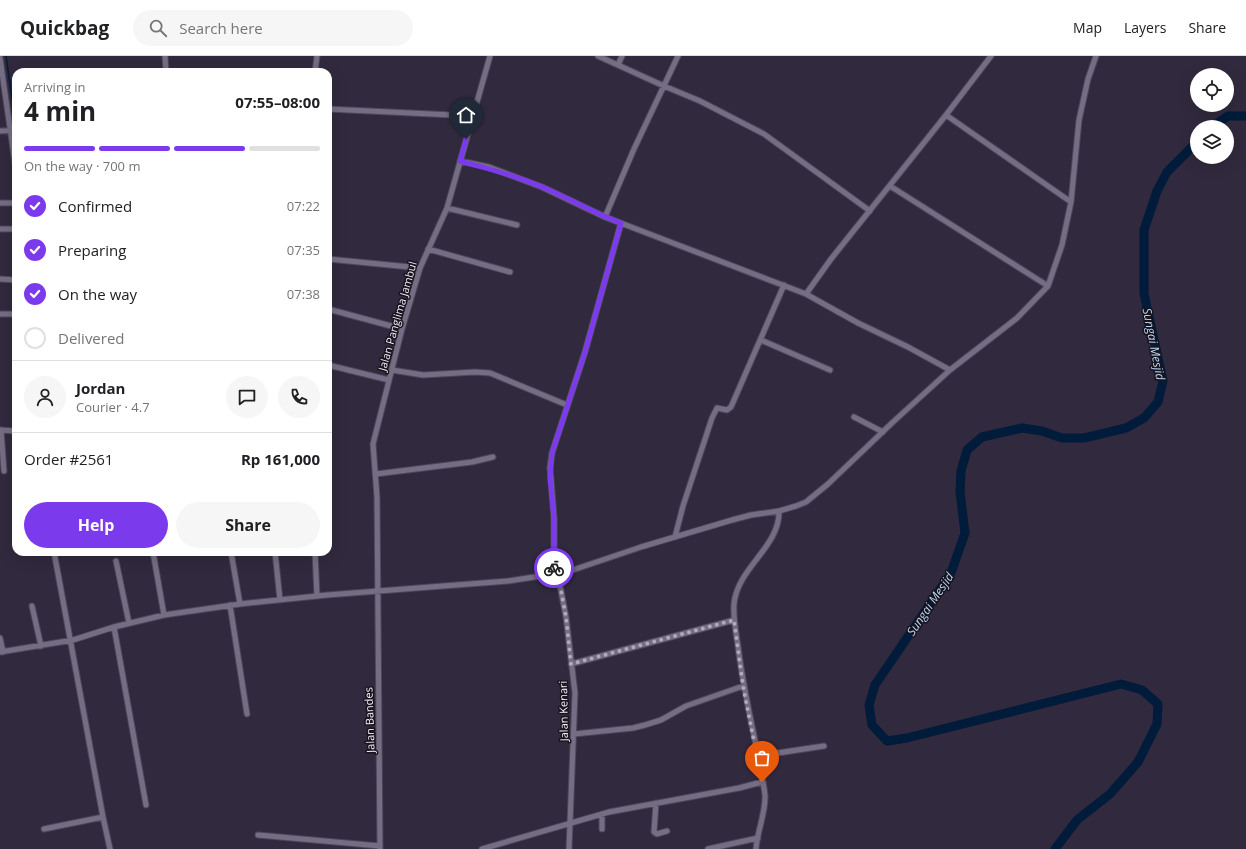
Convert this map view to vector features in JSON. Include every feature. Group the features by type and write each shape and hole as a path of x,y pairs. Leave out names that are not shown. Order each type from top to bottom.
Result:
{"street":[{"path":"165,56 166,68"},
{"path":"316,68 317,56"},
{"name":"Jalan Panglima Jambul","path":"378,591 376,474 373,444 402,329 420,268 447,208 490,56"},
{"path":"598,56 700,101 764,134 870,211"},
{"path":"618,65 622,56"},
{"path":"605,217 634,149 678,56"},
{"path":"806,294 831,259 991,56"},
{"path":"0,638 2,652 80,638 114,627 164,615 230,605 317,596 508,582 556,574 732,520 751,515 779,511 806,502 828,484 950,370 1017,318 1048,286 1062,245 1071,202 1079,120 1088,79 1096,56"},
{"path":"0,58 2,88 12,127"},
{"path":"332,109 473,116"},
{"path":"946,115 1071,202"},
{"path":"0,131 12,131"},
{"path":"460,161 488,168 542,187 605,217 806,294 858,323 908,347 950,370"},
{"path":"890,186 1048,286"},
{"path":"0,203 12,203"},
{"path":"447,208 517,225"},
{"name":"Jalan Kenari","path":"569,849 575,693 566,617 556,574 550,468 554,446 585,352 621,223"},
{"path":"0,229 12,229"},
{"path":"428,249 510,272"},
{"path":"332,259 420,268"},
{"path":"0,279 12,280"},
{"path":"675,537 712,418 717,408 727,410 731,407 784,285"},
{"path":"332,310 402,329"},
{"path":"0,314 12,314"},
{"path":"761,340 830,370"},
{"path":"332,366 390,380"},
{"path":"392,370 424,375 475,372 490,373 567,404"},
{"path":"854,417 883,432"},
{"path":"4,471 1,430 12,431"},
{"path":"376,474 472,462 493,457"},
{"path":"756,849 765,796 743,686 734,620 734,606 737,589 775,533 779,521 779,511"},
{"path":"55,556 110,849"},
{"path":"154,556 164,615"},
{"path":"232,556 240,604"},
{"path":"275,556 280,600"},
{"path":"315,556 317,596"},
{"path":"116,560 129,623"},
{"name":"Jalan Bandes","path":"378,591 380,847"},
{"path":"230,605 247,714"},
{"path":"32,606 41,646"},
{"path":"571,664 734,620"},
{"path":"114,627 146,805"},
{"path":"574,734 633,728 644,725 661,720 686,706 743,686"},
{"path":"758,756 824,746"},
{"path":"482,849 602,814 739,788 762,782"},
{"path":"656,803 654,832 657,834 667,831"},
{"path":"602,814 602,829"},
{"path":"44,829 103,817"},
{"path":"258,835 380,847"},
{"path":"708,849 758,838"}],"waterway":[{"path":"6,56 12,98"},
{"name":"Sungai Mesjid","path":"1222,120 1228,116 1246,116"},
{"name":"Sungai Mesjid","path":"1055,849 1077,820 1110,794 1138,762 1157,724 1158,704 1142,690 1121,684 907,738 887,741 872,725 869,705 875,685 951,573 965,533 960,492 961,471 967,450 982,437 1022,428 1042,431 1062,438 1084,438 1126,428 1144,418 1158,402 1163,381 1144,294 1144,230 1157,191 1167,172 1190,149"}],"way so far":[{"path":"554,568 554,574 558,574 566,617 571,664 734,620 743,686 762,782"}],"route":[{"path":"466,139 460,161 512,175 621,223 585,352 575,378 552,453 550,478 554,518 554,568"}]}
